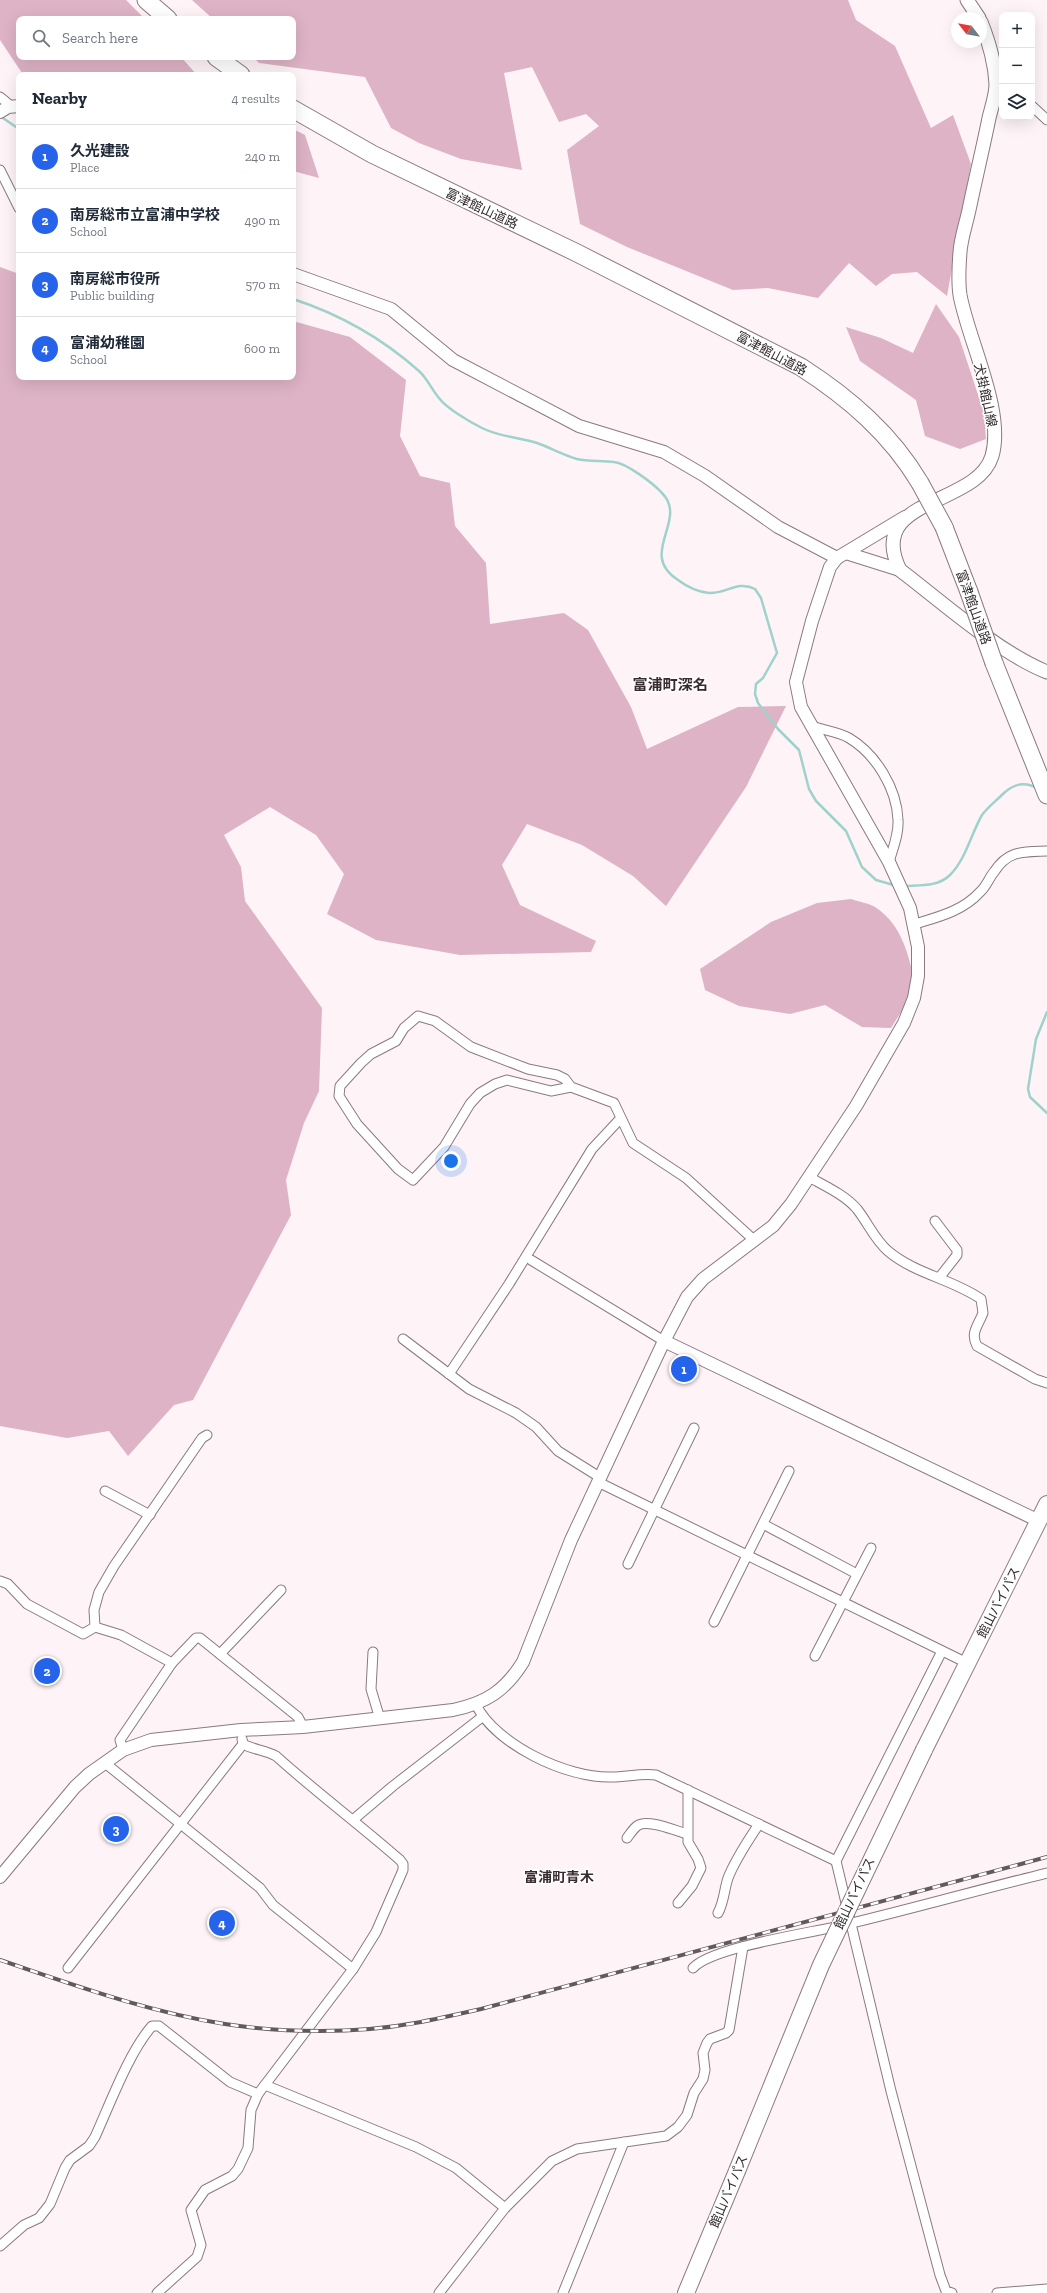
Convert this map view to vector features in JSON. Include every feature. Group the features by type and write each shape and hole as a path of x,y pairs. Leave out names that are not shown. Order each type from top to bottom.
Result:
{"highway":[{"path":"146,0 165,16"},
{"path":"220,60 237,72"},
{"name":"富津館山道路","path":"296,111 372,154 577,253 781,356 831,387 864,415 898,451 920,483 944,527 994,663 1047,795"},
{"name":"館山バイパス","path":"686,2293 821,1965 924,1750 1047,1504"}],"main road":[{"path":"967,0 975,12"},
{"name":"犬掛館山線","path":"905,517 966,485 978,476 992,457 994,428 985,380 960,294 960,251 999,87 990,44 987,37"},
{"path":"905,517 896,532 894,539 895,559 900,570 990,639 1030,664 1047,672"}],"street":[{"path":"0,97 15,106"},
{"path":"0,112 15,106"},
{"path":"1035,109 1047,119"},
{"path":"0,170 16,202"},
{"path":"296,275 390,309 453,360 579,426 664,452 705,476 778,527 842,555 900,570"},
{"path":"0,1877 76,1786 89,1774 123,1750 151,1740 241,1730 303,1727 380,1719 476,1705 499,1691 512,1679 523,1662 571,1540 664,1341 687,1297 703,1279 773,1226 809,1177 856,1106 904,1023 914,998 918,976 918,947 915,924 910,908 889,862 800,707 796,682 812,621 830,567 842,555 905,517"},
{"path":"811,726 848,738 863,749 879,768 895,796 898,821 896,839 889,862"},
{"path":"915,924 942,916 966,904 981,892 1000,862 1007,856 1020,852 1047,851"},
{"path":"571,1087 565,1079 557,1075 528,1069 471,1047 435,1021 418,1016 404,1028 396,1041 371,1054 361,1062 340,1086 339,1096 357,1124 398,1169 413,1180 444,1148 470,1104 480,1093 495,1084 507,1080 551,1091 571,1087 614,1103 620,1119 633,1143 686,1178 755,1241"},
{"path":"449,1374 513,1277 592,1149 620,1119"},
{"path":"809,1177 846,1199 857,1209 888,1251 901,1260 969,1291 981,1299 983,1313 974,1330 974,1339 977,1346 1035,1379 1047,1383"},
{"path":"935,1221 957,1250 957,1255 939,1278"},
{"path":"531,1260 664,1341 1039,1521"},
{"path":"404,1339 469,1389 516,1413 536,1427 558,1451 600,1480 654,1510 967,1663"},
{"path":"628,1564 694,1428"},
{"path":"95,1627 94,1610 99,1592 114,1566 202,1438 207,1435"},
{"path":"714,1622 789,1471"},
{"path":"105,1491 150,1515"},
{"path":"763,1524 857,1574"},
{"path":"815,1656 871,1548"},
{"path":"0,1581 8,1584 27,1604 83,1634 95,1627 121,1635 172,1663"},
{"path":"220,1654 281,1590"},
{"path":"123,1750 120,1740 126,1728 172,1663 196,1638 200,1638 298,1717 303,1727"},
{"path":"942,1651 836,1861 891,2091 938,2267 946,2291 952,2293"},
{"path":"373,1652 371,1689 380,1719"},
{"path":"476,1705 482,1717 499,1733 531,1754 561,1767 595,1776 611,1777 642,1773 656,1775 836,1861"},
{"path":"354,1819 393,1786 482,1717"},
{"path":"68,1968 243,1744 241,1730"},
{"path":"157,2293 197,2257 201,2245 191,2210 205,2190 232,2176 238,2169 248,2148 251,2110 258,2094 353,1969 379,1926 403,1870 403,1864 354,1819 324,1798 276,1756 268,1752 253,1750 243,1744"},
{"path":"105,1763 260,1888 274,1905 353,1969"},
{"path":"678,1903 692,1886 701,1868 698,1859 688,1842 688,1790"},
{"path":"627,1838 638,1825 645,1823 654,1824 687,1834"},
{"path":"718,1913 722,1905 728,1878 741,1851 759,1824"},
{"path":"693,1968 706,1958 744,1947 851,1924 1047,1872"},
{"path":"439,2293 505,2208 552,2161 577,2149 666,2136 678,2127 687,2115 694,2093 702,2079 705,2070 703,2053 707,2043 710,2039 726,2033 729,2030 744,1947"},
{"path":"0,2246 24,2225 39,2218 50,2204 65,2168 70,2160 89,2146 95,2137 123,2075 152,2026 159,2026 230,2082 258,2094"},
{"path":"266,2085 416,2147 456,2168 505,2208"},
{"path":"563,2293 624,2142"},
{"path":"997,2293 1047,2289"}],"shaded area":[{"path":"0,0 126,0 142,16 16,16 16,60 184,60 194,72 21,72 0,40"},
{"path":"192,0 848,0 856,20 895,46 931,128 953,115 971,164 947,296 917,272 892,274 876,286 849,263 818,298 768,288 733,290 627,247 580,224 567,150 599,126 586,114 559,122 532,67 504,73 522,170 461,159 419,143 391,128 365,77 259,63 256,60 296,60 296,16 210,16"},
{"path":"296,130 305,135 319,178 296,172"},
{"path":"0,267 16,273 16,380 296,380 296,322 350,337 406,380 400,436 420,476 450,483 455,526 486,563 490,624 564,613 588,630 631,707 647,749 738,707 786,706 746,787 666,906 633,876 582,845 527,824 502,865 520,905 596,941 591,952 460,955 376,940 327,914 344,874 316,835 270,807 224,835 241,867 245,901 322,1008 319,1091 304,1123 286,1180 291,1215 193,1400 174,1405 128,1456 109,1431 67,1438 0,1426"},
{"path":"936,304 959,337 984,413 986,439 960,449 925,436 916,400 860,361 846,327 881,338 913,353"},
{"path":"851,899 873,906 885,914 898,932 911,965 916,988 891,1028 862,1027 825,1005 790,1014 739,1006 705,990 700,969 771,922 817,903"}],"waterway":[{"path":"0,116 16,127"},
{"path":"296,300 344,320 391,348 422,374 442,402 477,425 495,433 537,443 577,459 619,463 639,474 658,489 669,503 670,514 662,548 662,559 667,570 685,584 696,590 709,593 721,592 743,586 755,589 761,598 777,653 763,678 756,684 755,694 758,703 778,729 799,750 809,789 816,801 846,831 862,867 876,880 897,886"},
{"path":"904,886 928,885 945,879 956,869 978,822 990,806 1008,790 1019,784 1037,788"},
{"path":"1047,1012 1036,1039 1028,1089 1030,1097 1047,1113"}],"railway":[{"path":"0,1960 139,2005 196,2019 225,2024 295,2031 345,2031 392,2027 481,2009 1047,1857"}],"place":[{"name":"久光建設","path":"684,1369"},
{"name":"南房総市立富浦中学校","path":"47,1671"},
{"name":"南房総市役所","path":"116,1829"},
{"name":"富浦幼稚園","path":"222,1923"}],"district":[{"name":"富浦町深名","path":"670,685"},
{"name":"富浦町青木","path":"559,1877"}]}
